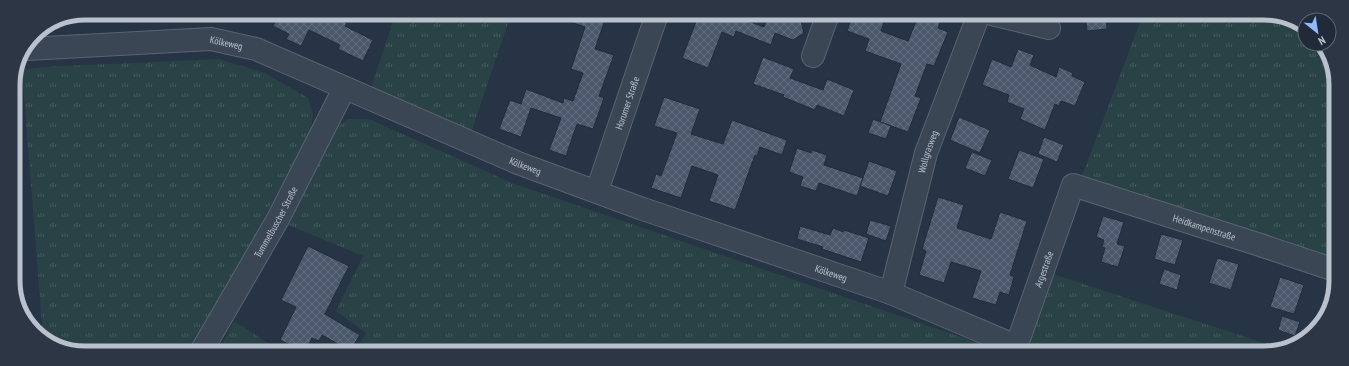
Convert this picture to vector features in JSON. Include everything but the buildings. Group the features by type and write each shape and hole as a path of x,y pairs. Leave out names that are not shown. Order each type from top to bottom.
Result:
{"street":[{"name":"Horumer Straße","path":"597,191 655,20"},
{"path":"812,56 826,20"},
{"name":"Wollgrasweg","path":"891,293 926,153 977,20"},
{"path":"1016,20 1048,28"},
{"name":"Kölkeweg","path":"31,49 211,39 256,49 518,164 891,293 1008,346"},
{"name":"Tummelbuscher Straße","path":"204,346 278,219 344,88"},
{"name":"Heidkampenstraße","path":"1073,185 1329,268"},
{"name":"Argestraße","path":"1016,346 1073,185"}],"green space":[{"path":"394,20 509,20 470,136 370,90"},
{"path":"1141,20 1277,21 1285,23 1297,29 1297,52 1320,52 1326,64 1329,85 1329,259 1082,176"},
{"path":"219,59 265,73 308,98 313,115 310,133 195,346 72,345 60,341 42,330 22,70 42,67"},
{"path":"347,119 369,119 512,183 987,346 358,346 366,333 336,311 363,256 286,224 336,128"},
{"path":"1053,274 1271,345 1268,346 1026,346"},
{"path":"234,321 273,346 221,346"}]}
